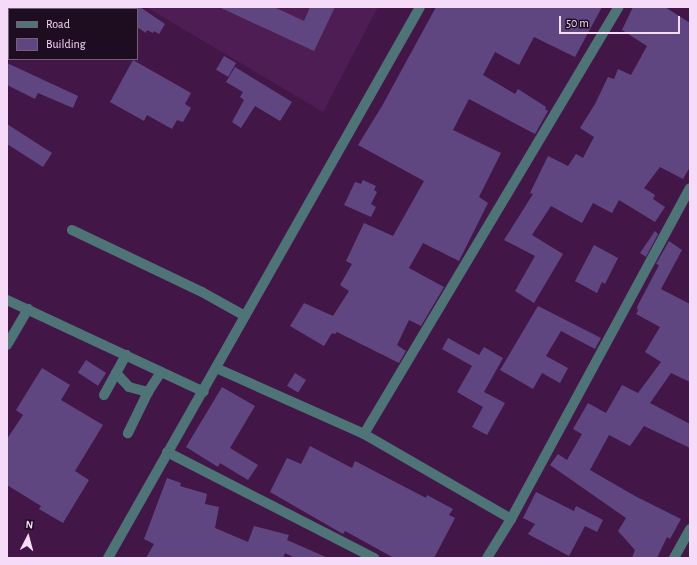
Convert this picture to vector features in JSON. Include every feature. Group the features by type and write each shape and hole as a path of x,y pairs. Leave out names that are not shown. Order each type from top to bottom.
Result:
{"street":[{"path":"108,558 167,452 204,392 245,316 420,7"},
{"path":"364,434 619,7"},
{"path":"487,558 511,520 690,188"},
{"path":"72,230 202,292 245,316"},
{"path":"7,300 204,392"},
{"path":"7,344 28,310"},
{"path":"104,395 126,355"},
{"path":"216,368 364,434 511,520"},
{"path":"116,372 129,387 148,392"},
{"path":"128,433 148,392 161,372"},
{"path":"167,452 374,558"},
{"path":"674,558 690,529"}],"shaded area":[{"path":"146,7 378,7 323,112"}],"building":[{"path":"140,7 165,24 159,34 154,31 153,33 147,30 146,33 138,28 137,8"},
{"path":"219,7 274,7 304,21 310,7 335,7 314,51"},
{"path":"436,7 602,7 575,57 534,37 519,65 495,52 483,75 515,94 518,89 546,107 545,109 548,111 535,134 469,99 453,130 501,153 479,197 488,203 459,261 423,243 409,268 444,287 421,326 409,320 397,345 406,351 399,363 337,332 335,334 332,333 324,346 290,326 304,303 333,316 349,291 340,285 352,264 346,261 364,223 393,236 424,181 358,145 382,106"},
{"path":"633,7 665,7 690,23 690,167 683,179 660,167 644,188 655,195 653,199 665,207 655,222 619,200 612,213 593,203 582,223 551,206 532,235 563,254 534,303 515,291 535,256 504,240 533,194 530,193 548,156 568,166 576,154 583,158 594,137 580,128 595,104 608,77 614,79 618,69 631,75 647,46 622,30"},
{"path":"224,56 236,63 228,77 216,70"},
{"path":"133,60 191,93 185,104 191,108 183,122 177,120 172,129 147,115 144,121 110,102"},
{"path":"7,63 78,96 73,108 38,93 35,99 7,85"},
{"path":"235,67 292,102 280,121 255,106 241,128 232,122 244,100 240,97 243,92 226,82"},
{"path":"7,124 52,153 43,167 7,144"},
{"path":"363,180 376,186 374,190 377,192 371,204 376,207 371,217 344,205 355,182 361,184"},
{"path":"655,231 658,234 646,257 640,253"},
{"path":"669,241 682,250 661,289 690,304 690,382 671,373 650,403 690,424 690,448 644,426 630,446 609,435 590,470 635,496 681,519 670,539 667,537 657,558 632,558 635,550 618,531 626,518 550,465 558,454 567,460 582,434 573,429 588,403 606,413 622,385 638,393 661,362 645,352 660,327 636,314 638,311 637,307 659,265 656,264"},
{"path":"594,245 618,258 605,284 602,282 597,293 575,281"},
{"path":"538,306 601,338 595,349 561,331 546,356 568,368 560,383 542,373 533,389 500,370"},
{"path":"448,338 479,355 484,347 503,358 484,392 505,403 487,435 472,427 483,407 457,392 472,366 442,349"},
{"path":"86,360 106,373 98,386 78,373"},
{"path":"42,368 70,385 61,400 103,425 75,471 89,480 63,523 39,509 41,506 7,485 7,439 23,415 16,410"},
{"path":"295,373 306,380 298,393 287,386"},
{"path":"222,387 255,406 230,448 258,465 248,480 220,463 218,467 186,447"},
{"path":"310,446 352,468 355,461 426,498 427,495 453,509 449,515 455,518 434,558 394,558 345,531 343,534 270,492 287,458 301,464"},
{"path":"167,478 181,483 180,486 207,494 205,504 219,507 215,528 248,542 254,526 289,535 287,540 328,558 295,558 285,553 283,558 146,558 154,544 144,539"},
{"path":"536,492 574,511 576,506 603,520 597,532 585,526 569,556 528,534 535,524 523,518"}]}
